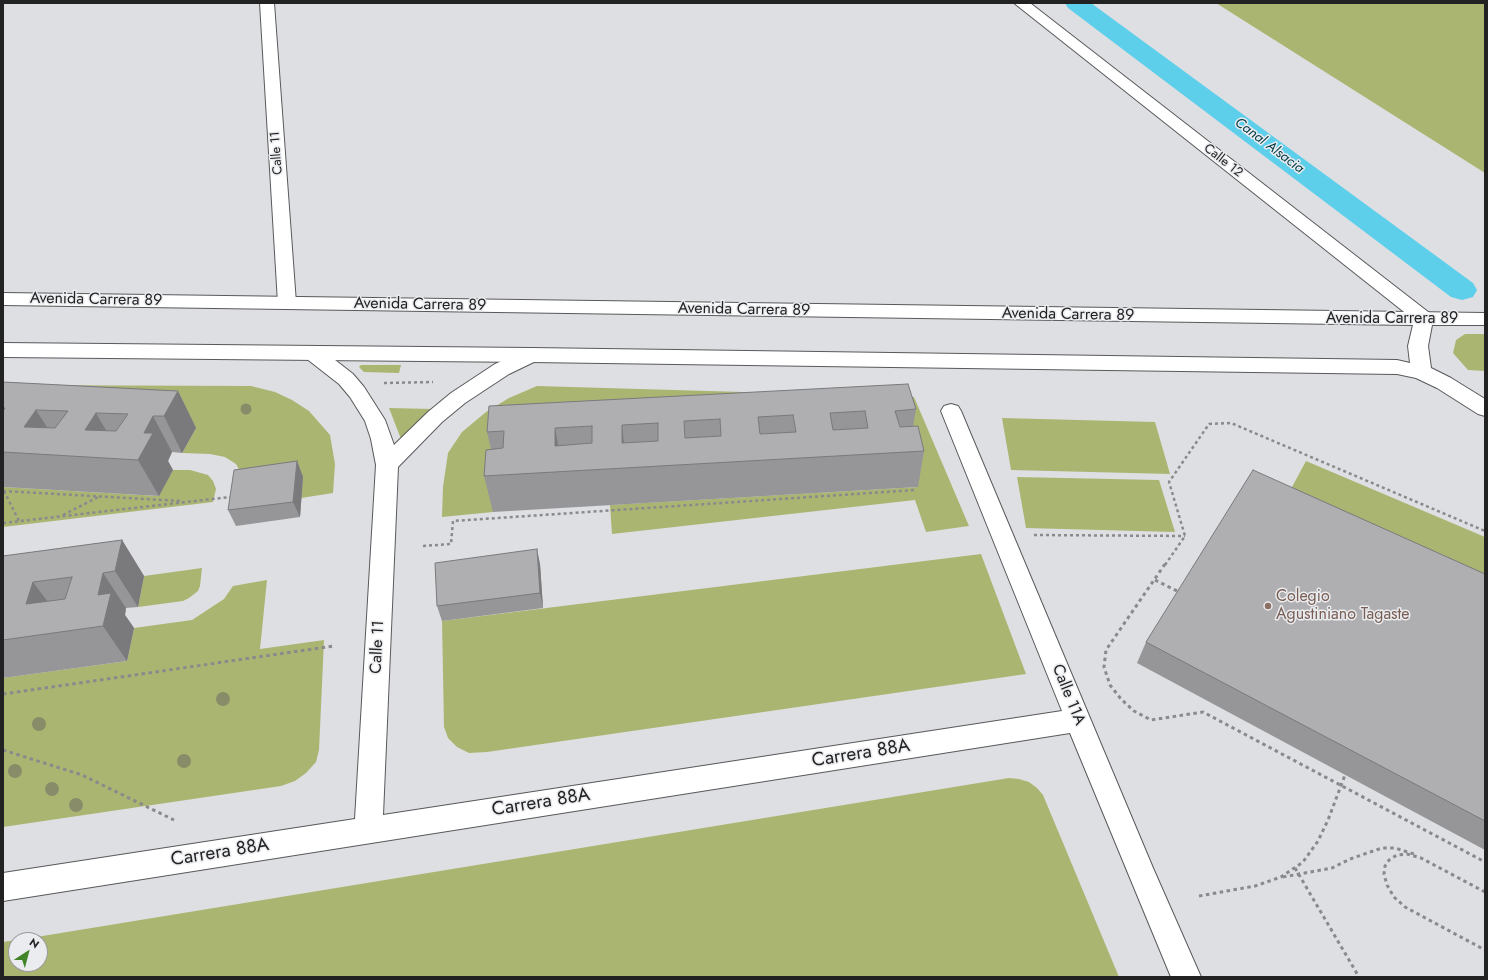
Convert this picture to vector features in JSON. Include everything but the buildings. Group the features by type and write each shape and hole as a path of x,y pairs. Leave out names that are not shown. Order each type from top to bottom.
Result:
{"street":[{"name":"Calle 11","path":"267,3 287,303"},
{"name":"Calle 12","path":"1021,3 1425,319"},
{"name":"Avenida Carrera 89","path":"3,299 1485,319"},
{"path":"1421,372 1418,346 1421,328 1425,319"},
{"path":"3,350 531,355 1397,368 1421,372 1444,383 1485,409"},
{"name":"Calle 11","path":"314,354 346,379 357,392 375,420 382,439 387,465 368,830"},
{"path":"387,465 435,416 458,398 502,369 531,355"},
{"name":"Calle 11A","path":"951,411 1186,977"},
{"name":"Carrera 88A","path":"3,887 1078,720"}],"path":[{"path":"382,383 440,382"},
{"path":"1485,531 1231,423 1209,424 1170,482 1185,536 1106,650 1104,667 1110,685 1121,699 1134,711 1151,720 1203,712 1485,862"},
{"path":"423,546 451,544 453,521 915,490"},
{"path":"3,491 189,502"},
{"path":"3,491 19,521"},
{"path":"60,516 99,497"},
{"path":"3,523 230,497"},
{"path":"1033,535 1185,536"},
{"path":"1155,580 1180,593"},
{"path":"3,694 334,646"},
{"path":"3,750 82,775 174,820"},
{"path":"1281,877 1303,862 1318,841 1345,775"},
{"path":"1199,896 1254,886 1281,877 1332,868 1350,859 1382,848 1395,848 1407,851 1485,892"},
{"path":"1421,858 1407,854 1397,855 1389,860 1385,866 1384,874 1394,897 1406,907 1485,950"},
{"path":"1295,868 1359,977"}],"green space":[{"path":"1216,3 1485,3 1485,173"},
{"path":"1465,334 1485,334 1485,371 1468,370 1453,353 1456,340"},
{"path":"361,365 401,365 399,373 364,372 359,367"},
{"path":"3,385 251,386 275,392 292,400 309,411 330,435 335,464 333,493 301,498 303,477 242,475 236,464 225,457 210,454 182,453 196,428"},
{"path":"537,386 914,397 969,526 926,532 915,500 612,534 610,505 918,487 903,420 495,486 493,512 442,517 443,487 448,453 462,432 486,412 509,398"},
{"path":"389,408 433,409 401,439"},
{"path":"1002,418 1155,422 1170,474 1011,470"},
{"path":"1306,461 1485,537 1485,588 1285,500"},
{"path":"173,470 190,470 208,475 213,481 216,489 213,502 3,527 3,487 158,496"},
{"path":"1017,477 1159,480 1175,532 1026,528"},
{"path":"981,554 1026,674 487,752 469,753 457,747 448,738 444,727 442,621"},
{"path":"202,568 198,591 189,598 183,601 138,607 144,576"},
{"path":"267,580 260,649 324,640 319,750 316,762 306,773 295,781 281,786 3,827 3,678 127,661 134,628 192,620 224,599 233,586"},
{"path":"1009,778 1029,782 1043,795 1119,977 3,977 3,942 8,941 8,972 48,972 48,935"}],"waterway":[{"name":"Canal Alsacia","path":"1076,3 1462,290"}],"place":[{"name":"Colegio Agustiniano Tagaste","path":"1268,606"}]}
